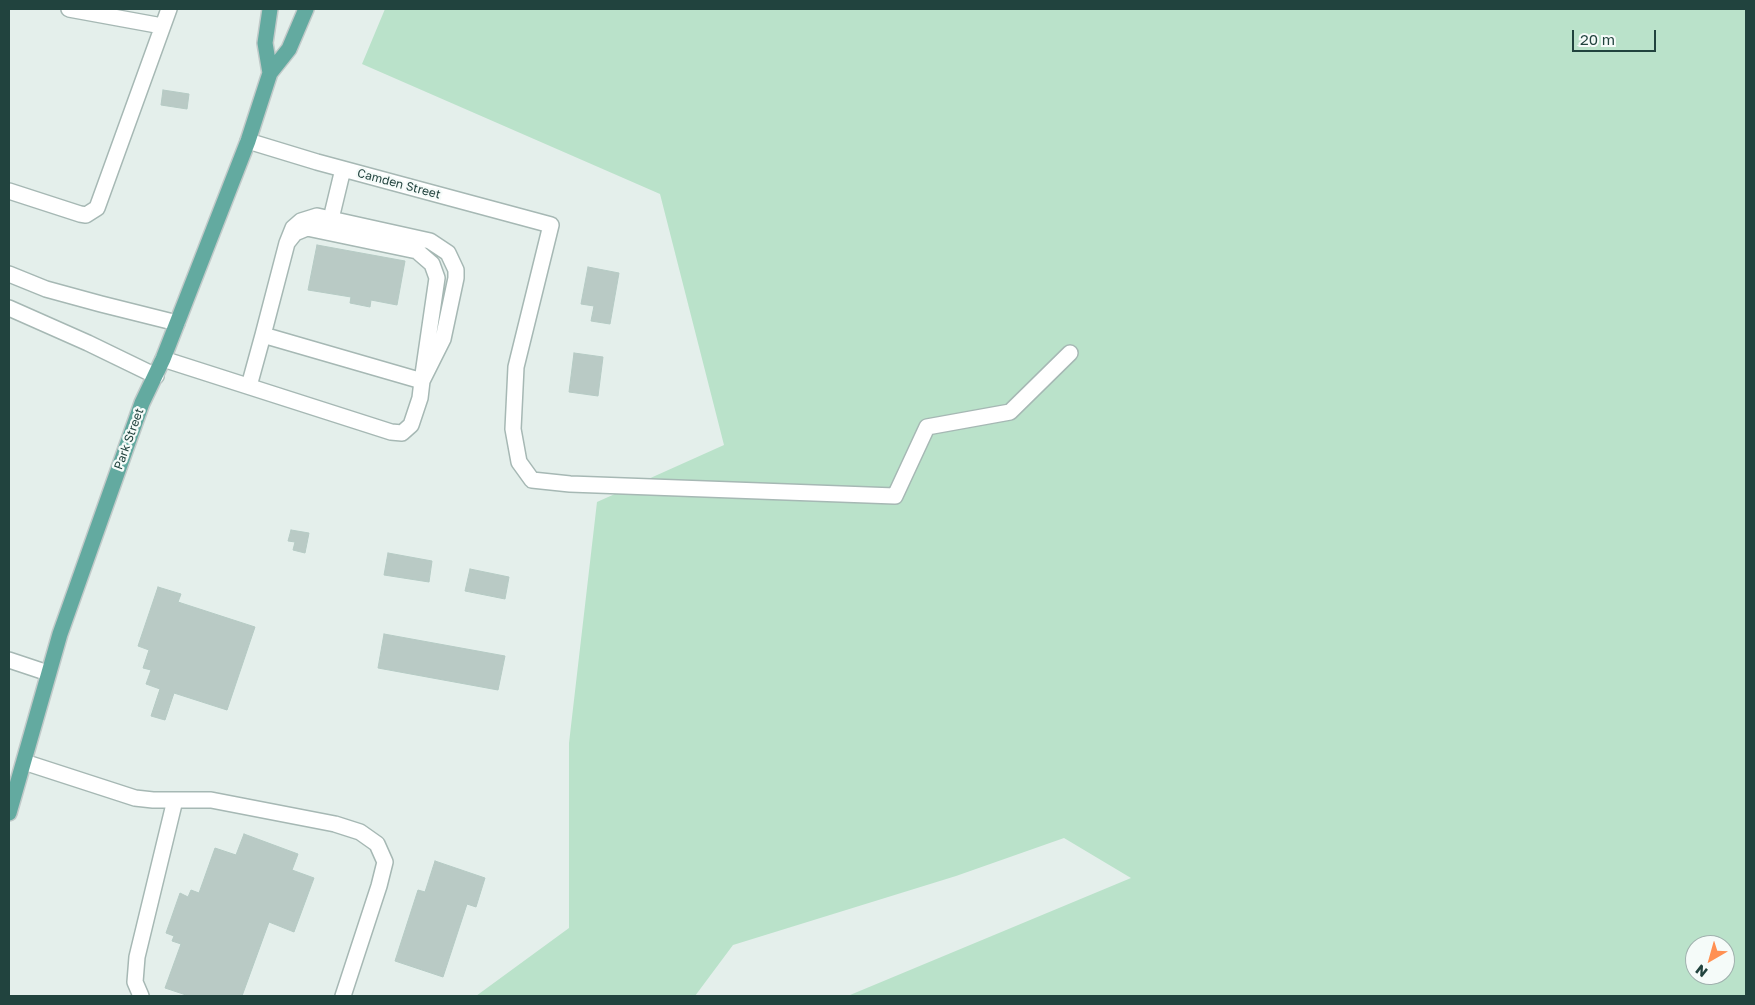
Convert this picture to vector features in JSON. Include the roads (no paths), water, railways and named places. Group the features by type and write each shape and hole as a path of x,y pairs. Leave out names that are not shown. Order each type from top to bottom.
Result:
{"main road":[{"name":"Park Street","path":"270,9 265,43 270,73"},
{"name":"Park Street","path":"9,813 48,673 142,404 163,359 248,141 270,73 289,49 306,9"}],"street":[{"path":"69,9 114,13 162,26"},
{"path":"9,191 80,214 86,215 97,208 169,9"},
{"name":"Camden Street","path":"248,141 343,169 551,225 516,367 513,429 519,462 532,480 570,484 895,496 927,427 1010,412 1070,353"},
{"path":"329,226 343,169"},
{"path":"163,359 402,434 410,425 420,398 437,278 432,264 417,251 329,226"},
{"path":"250,386 287,243 295,233 306,228 329,226 430,241 448,253 456,270 449,313 443,339 422,381"},
{"path":"9,274 64,294 176,323"},
{"path":"9,308 156,376"},
{"path":"263,335 422,381"},
{"path":"9,660 48,673"},
{"path":"24,762 135,798 153,800 211,800 335,824 360,832 377,844 385,862 343,996"},
{"path":"141,996 135,982 137,957 175,800"}]}
